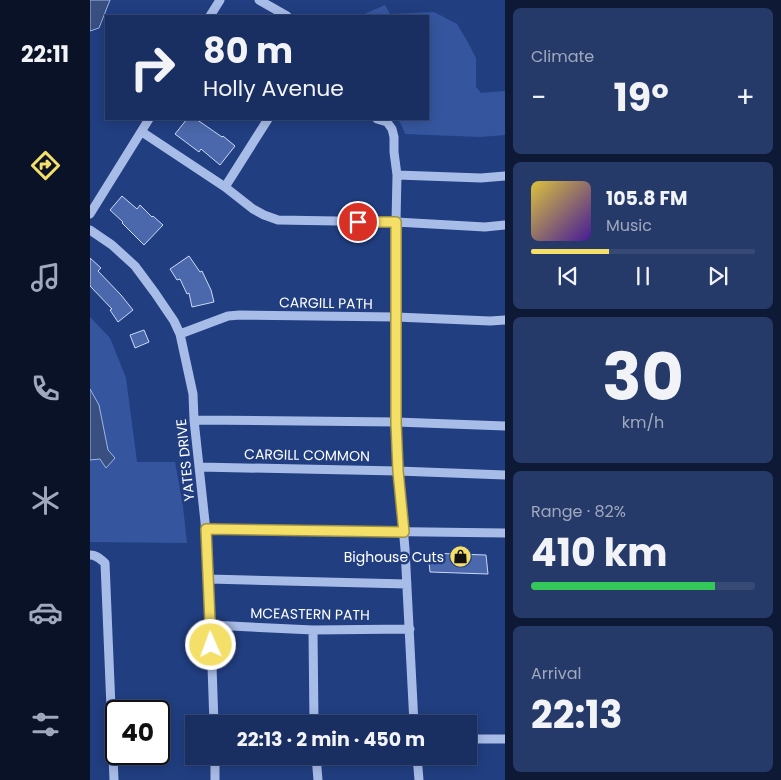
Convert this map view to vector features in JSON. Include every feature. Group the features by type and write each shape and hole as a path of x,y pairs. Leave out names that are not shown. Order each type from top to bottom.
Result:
{"street":[{"path":"211,15 220,0"},
{"path":"260,0 285,15"},
{"path":"90,214 149,120"},
{"path":"225,187 267,120"},
{"path":"381,120 388,122 392,129 397,174 396,422 414,715"},
{"path":"142,132 225,187 253,209 278,220 505,225"},
{"path":"397,174 481,178 505,176"},
{"name":"YATES DRIVE","path":"90,230 112,245 135,266 174,321 180,334 193,394 206,529 214,715"},
{"name":"CARGILL PATH","path":"180,334 228,316 240,315 505,320"},
{"path":"194,420 396,422 505,426"},
{"name":"CARGILL COMMON","path":"199,467 505,475"},
{"path":"206,529 505,533"},
{"path":"90,555 94,555 105,563 114,780"},
{"path":"209,579 407,584"},
{"name":"MCEASTERN PATH","path":"210,625 313,630 410,630"},
{"path":"313,630 314,715"},
{"path":"477,739 505,739"},
{"path":"215,765 216,780"},
{"path":"317,765 318,780"},
{"path":"418,765 419,780"}],"shaded area":[{"path":"90,0 110,0 99,28 90,31"},
{"path":"385,5 390,14 434,12 457,24 476,58 476,87 481,93 505,91 505,135 480,137 405,134 399,120 429,120 429,15 362,15"},
{"path":"90,317 110,338 126,378 137,462 175,462 187,543 90,542"},
{"path":"90,389 99,405 108,450 115,458 106,468 100,459 90,460"}],"building":[{"path":"186,120 197,120 235,146 220,165 201,149 199,152 175,134"},
{"path":"122,196 137,209 140,205 163,225 144,245 110,210"},
{"path":"189,256 200,272 202,271 211,290 214,302 192,307 189,293 187,294 180,279 177,280 170,269"},
{"path":"90,258 101,268 98,271 133,310 118,322 110,310 112,309 90,286"},
{"path":"144,330 149,342 135,348 130,335"},
{"path":"428,553 486,555 488,574 430,572"}],"place":[{"name":"Bighouse Cuts","path":"460,557"}],"route":[{"path":"211,645 206,529 404,532 398,471 396,422 396,222 358,222"}]}
